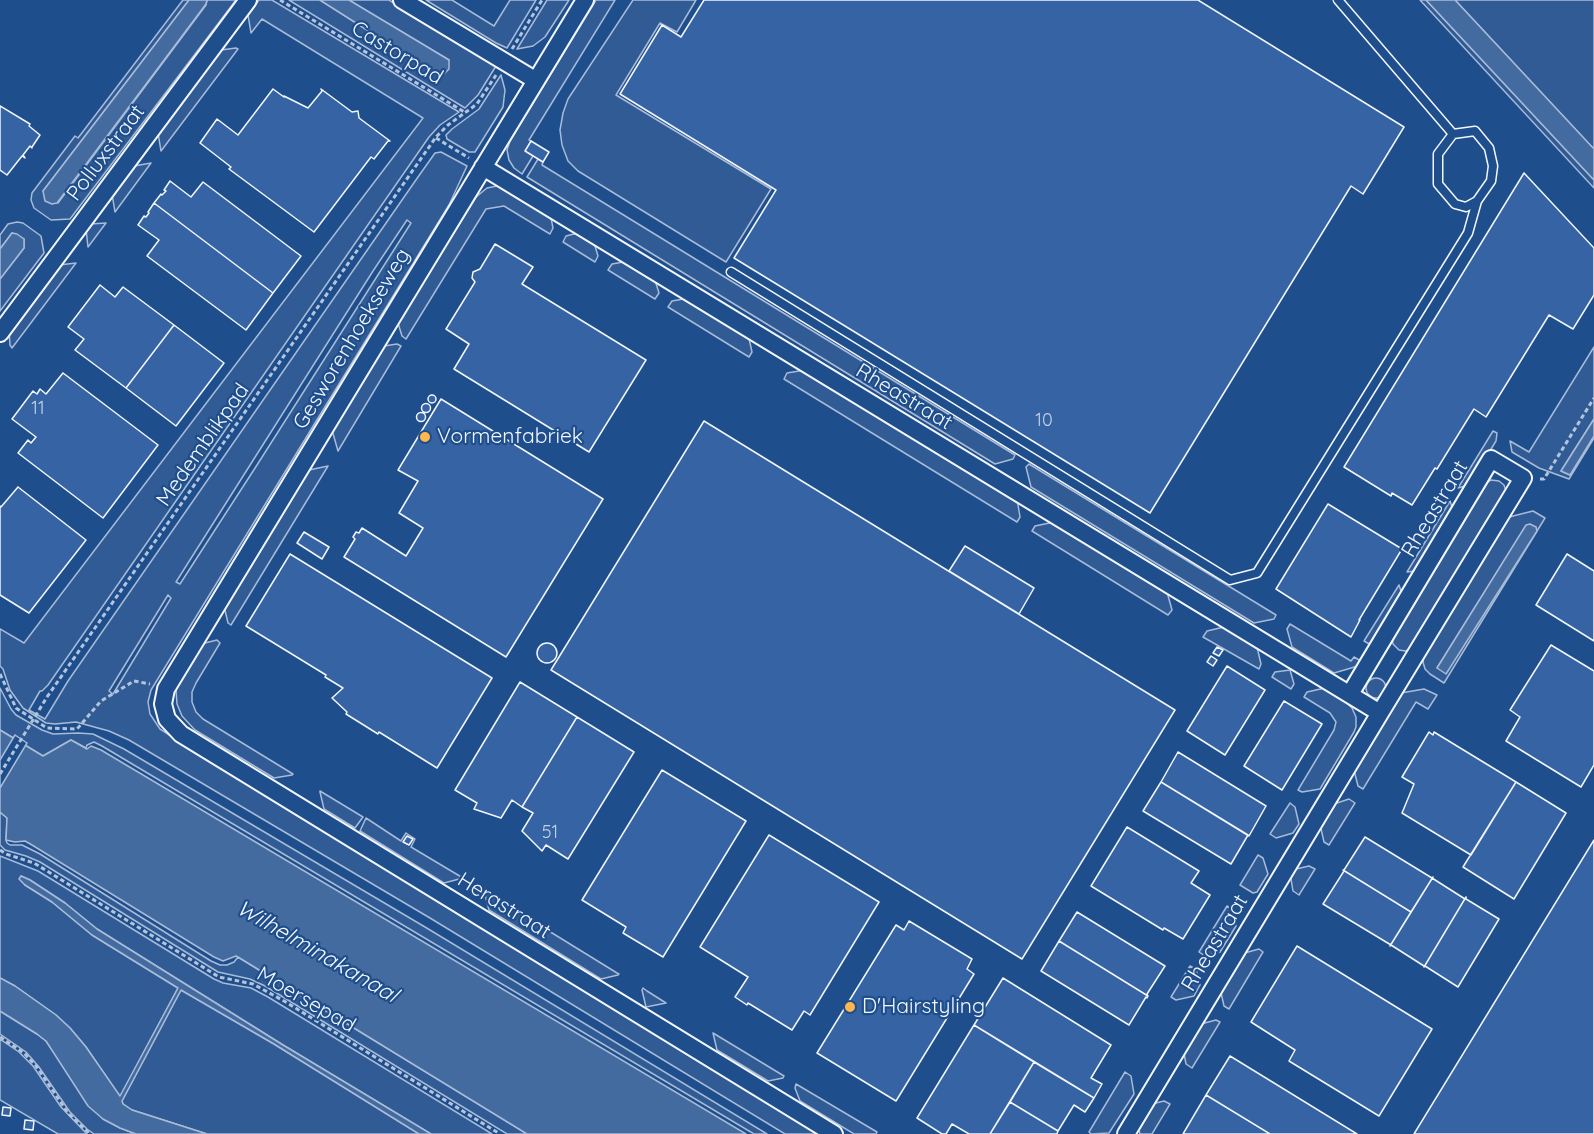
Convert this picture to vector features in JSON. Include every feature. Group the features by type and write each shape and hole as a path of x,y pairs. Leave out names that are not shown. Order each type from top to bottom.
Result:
{"street":[{"name":"Polluxstraat","path":"0,333 248,0"},
{"path":"402,0 535,80"},
{"name":"Gesworenhoekseweg","path":"165,696 585,0"},
{"name":"Rheastraat","path":"483,167 1380,713"},
{"name":"Rheastraat","path":"1126,1134 1523,478 1491,459 1350,694"},
{"name":"Herastraat","path":"165,696 167,720 181,734 834,1134"}],"lane":[{"path":"1338,0 1453,134"},
{"path":"731,272 1230,580 1257,573 1467,233 1477,201 1491,181 1493,166 1489,148 1475,131 1453,134 1438,154 1438,183 1455,204 1466,207 1477,201"}],"path":[{"name":"Castorpad","path":"280,0 466,113 448,125 436,137"},
{"path":"436,137 483,167"},
{"name":"Medemblikpad","path":"0,774 47,697 436,137"},
{"path":"1523,478 1544,479 1594,398"},
{"path":"0,674 16,708 47,728 77,729 101,701 134,681 151,684 165,696"},
{"name":"Moersepad","path":"0,850 34,863 219,977 253,984 284,1001 500,1134"},
{"path":"0,1037 24,1053 36,1066 68,1113 90,1134"}],"shaded area":[{"path":"183,0 189,0 43,191 58,203 206,5 207,0 236,0 70,219 51,220 34,208 31,200 32,193 75,136 78,138"},
{"path":"259,0 272,0 459,112 440,125 429,137 48,685 40,691 29,710 45,719 68,681 418,177 435,153 441,152 467,166 449,205 151,690 148,702 150,714 160,729 185,745 818,1134 785,1134 430,918 129,740 109,731 76,722 46,723 23,708 10,690 0,666 0,629 24,643 423,118 262,19 251,33 248,15","holes":["407,220 411,223 257,465 180,584 176,582","168,595 171,598 113,694 109,691"]},
{"path":"289,0 320,0 438,75 449,60 349,0 389,0 496,66 478,95 465,108"},
{"path":"426,0 452,0 494,26 510,0 536,0 507,48"},
{"path":"547,0 569,0 545,37 533,46 517,49"},
{"path":"596,0 615,0 529,140 533,156 522,174 509,160 507,150 510,141"},
{"path":"633,0 696,0 677,32 660,23 616,95 771,189 726,262 578,171 568,161 562,145 560,130 568,99"},
{"path":"1420,0 1426,0 1594,180 1594,188"},
{"path":"1455,0 1594,0 1594,149"},
{"path":"238,49 161,151 158,133 221,50"},
{"path":"501,75 505,90 503,107 475,152 469,152 447,139 446,135 452,129 479,109"},
{"path":"538,159 543,162 542,165 1015,455 1013,459 995,464 527,177"},
{"path":"151,163 115,212 112,194 134,166"},
{"path":"507,187 550,213 553,228 550,234 504,206 486,209 406,339 402,336 398,323 476,197 487,188"},
{"path":"23,223 41,236 44,253 0,311 0,279 24,248 24,239 12,233 0,249 0,235 8,224"},
{"path":"106,223 88,247 86,229 90,224"},
{"path":"582,232 593,239 598,256 595,262 563,242 566,236"},
{"path":"629,261 654,277 659,293 655,299 608,270 612,264"},
{"path":"76,263 12,348 9,330 59,265"},
{"path":"689,298 748,334 752,352 749,357 668,307 672,301"},
{"path":"397,344 401,346 338,451 332,430 384,346"},
{"path":"1594,347 1594,419 1561,471 1570,475 1594,436 1594,438 1569,479 1539,468 1512,452 1510,441 1529,452"},
{"path":"805,370 1017,499 1020,517 1017,522 784,379 787,373"},
{"path":"1493,431 1497,433 1496,441 1469,485 1458,488"},
{"path":"1029,464 1276,615 1274,619 1254,623 1031,487 1026,467"},
{"path":"328,466 231,625 228,623 224,606 309,470"},
{"path":"1491,480 1499,481 1504,485 1507,494 1412,649 1399,650 1393,644 1392,638 1484,484"},
{"path":"1450,501 1453,510 1416,571 1407,572"},
{"path":"1533,511 1545,518 1444,683 1425,669 1424,655 1509,517","holes":["1526,526 1536,527 1536,531 1437,668"]},
{"path":"1054,522 1167,592 1172,610 1168,615 1032,531 1035,526"},
{"path":"1399,585 1402,594 1371,645 1364,641"},
{"path":"1290,624 1351,661 1354,657 1361,661 1358,666 1334,673 1292,647 1287,629"},
{"path":"1224,627 1257,647 1261,664 1259,669 1203,637 1207,631"},
{"path":"217,640 220,643 192,692 192,702 196,712 203,719 292,775 274,778 195,730 182,716 177,704 177,684 201,644"},
{"path":"1290,670 1294,684 1291,689 1272,677 1275,672"},
{"path":"1376,678 1383,681 1386,688 1383,695 1376,698 1369,695 1366,688 1369,681"},
{"path":"0,688 16,715 53,734 93,734 124,749 425,927 767,1134 754,1134 102,746 94,742 86,748 71,740 43,756 0,730"},
{"path":"1325,688 1352,708 1356,717 1356,727 1320,789 1302,792 1298,790 1334,730 1336,722 1330,713 1304,697 1307,692"},
{"path":"1424,689 1437,695 1428,709 1416,702 1363,789 1358,786 1354,770 1401,693"},
{"path":"320,791 363,817 355,828 324,809"},
{"path":"1349,799 1355,803 1329,845 1324,842 1320,824 1334,804"},
{"path":"1290,803 1295,807 1299,824 1293,833 1276,838 1270,834"},
{"path":"0,812 7,818 6,840 10,845 22,845 40,854 211,961 227,965 238,957 527,1134 507,1134 265,986 250,979 218,972 40,862 5,850 0,845"},
{"path":"366,818 401,841 406,833 415,839 411,847 463,878 444,883 360,831"},
{"path":"1258,855 1263,858 1268,874 1257,892 1253,893 1240,885"},
{"path":"0,856 38,871 214,979 251,988 268,997 492,1134 431,1134 97,929 65,903 21,876 25,885 52,902 92,935 178,988 120,1097 86,1047 70,1028 56,1015 0,978"},
{"path":"1309,866 1315,869 1299,895 1293,891 1290,873 1292,870"},
{"path":"484,891 619,974 601,979 489,910"},
{"path":"1227,906 1232,909 1236,926 1220,952 1205,956 1199,952"},
{"path":"1259,949 1263,952 1229,1009 1224,1006 1220,988 1241,954"},
{"path":"1190,966 1196,969 1200,985 1194,996 1176,1000 1171,997"},
{"path":"643,988 666,1003 646,1007"},
{"path":"181,990 274,1044 419,1134 207,1134 132,1110 122,1101"},
{"path":"0,1011 46,1041 103,1119 136,1134 94,1134 87,1129 70,1112 26,1052 0,1034"},
{"path":"1216,1020 1220,1022 1192,1068 1186,1064 1183,1048 1197,1025"},
{"path":"713,1033 784,1076 783,1078 768,1081 717,1050"},
{"path":"0,1039 19,1052 33,1066 61,1107 87,1134 58,1134 0,1100"},
{"path":"1125,1072 1131,1076 1134,1094 1109,1133 1091,1134 1089,1132"},
{"path":"796,1084 877,1132 876,1134 854,1134 800,1101 795,1088"},
{"path":"1164,1101 1170,1104 1152,1134 1140,1134 1137,1123 1148,1105"}],"water":[{"path":"189,0 207,0 57,203 52,204 45,201 43,191"},
{"path":"320,0 349,0 449,60 449,69 444,74 438,75"},
{"path":"1426,0 1455,0 1594,149 1594,180"},
{"path":"12,233 24,239 24,248 0,279 0,249"},
{"path":"1594,419 1594,436 1570,475 1561,471"},
{"path":"1526,525 1536,527 1537,531 1446,674 1437,668"},
{"name":"Wilhelminakanaal","path":"0,730 43,756 71,740 87,749 91,746 101,750 746,1134 527,1134 238,957 223,961 214,957 25,841 6,840 7,818 0,812"},
{"path":"21,876 65,903 97,929 431,1134 419,1134 274,1044 181,990 122,1101 132,1110 207,1134 136,1134 103,1119 88,1106 46,1041 0,1011 0,978 56,1015 70,1028 120,1096 178,988 92,935 52,902 25,885 19,879"}],"pier":[{"path":"15,735 27,743 0,788 0,760"}],"building":[{"path":"704,0 1198,0 1404,127 1363,194 1351,186 1150,513 734,258 776,190 620,94 662,25 681,37"},
{"path":"273,89 308,108 322,91 321,89 352,112 358,111 359,118 390,141 374,159 371,157 314,232 229,169 231,167 200,143 217,119 238,135"},
{"path":"0,106 30,124 29,126 40,135 32,148 30,146 23,155 25,158 22,156 7,175 0,170"},
{"path":"531,141 549,152 543,162 525,151"},
{"path":"1524,173 1594,248 1594,295 1573,329 1549,315 1486,417 1474,409 1412,505 1392,493 1391,496 1344,467"},
{"path":"170,181 191,197 203,182 301,256 273,293 154,203 166,191 164,190"},
{"path":"154,203 273,293 246,330 147,256 159,240 138,225 149,213"},
{"path":"495,244 533,267 522,284 646,360 589,452 454,369 469,344 446,329 475,282 472,278 473,272 480,269"},
{"path":"100,285 115,297 123,287 174,325 126,388 75,350 84,339 68,327"},
{"path":"174,325 224,363 176,426 126,388"},
{"path":"63,373 158,445 103,518 18,453 28,440 31,443 36,437 12,419 33,391 37,394 40,389 46,394"},
{"path":"432,395 436,399 432,403 428,399"},
{"path":"441,399 603,499 506,657 344,557 355,539 353,537 356,532 359,533 362,528 406,556 423,528 399,513 418,481 398,470"},
{"path":"426,403 431,408 426,413 421,408"},
{"path":"421,412 426,417 421,422 416,417"},
{"path":"704,421 1175,710 1022,959 551,670"},
{"path":"18,487 86,540 29,613 0,595 0,506"},
{"path":"1328,504 1402,549 1351,637 1276,589"},
{"path":"304,532 329,547 322,559 297,543"},
{"path":"965,546 1034,588 1019,614 949,571"},
{"path":"290,554 492,678 437,768 346,714 347,712 332,698 343,688 246,626"},
{"path":"1567,554 1594,571 1594,641 1536,605"},
{"path":"547,643 554,646 557,653 554,660 547,663 540,660 537,653 540,646"},
{"path":"1551,645 1594,671 1594,765 1581,787 1506,741 1520,717 1510,710"},
{"path":"1217,647 1223,650 1219,656 1213,653"},
{"path":"1211,656 1217,660 1213,666 1207,662"},
{"path":"1227,666 1265,690 1225,755 1187,731"},
{"path":"520,682 577,717 522,807 512,800 501,818 474,809 477,803 455,790"},
{"path":"1284,701 1322,724 1282,790 1244,766"},
{"path":"577,717 634,752 568,859 546,845 542,851 522,831 533,813 522,807"},
{"path":"1429,732 1433,735 1434,732 1516,782 1471,855 1402,813 1414,784 1402,777"},
{"path":"1178,752 1266,806 1249,836 1161,782"},
{"path":"662,770 746,821 663,957 623,933 626,927 582,900"},
{"path":"1161,782 1248,835 1231,864 1143,811"},
{"path":"1516,782 1566,813 1514,899 1463,867"},
{"path":"1127,827 1199,871 1191,883 1210,895 1183,939 1164,928 1163,930 1091,886"},
{"path":"769,835 879,902 810,1015 804,1011 792,1030 735,997 748,977 700,947"},
{"path":"407,836 413,839 409,845 403,842"},
{"path":"1365,837 1433,877 1411,912 1343,870"},
{"path":"1594,840 1594,1134 1414,1134"},
{"path":"1343,870 1411,912 1391,945 1323,904"},
{"path":"1432,878 1465,899 1424,967 1390,946"},
{"path":"1466,897 1499,919 1458,987 1424,967"},
{"path":"1077,912 1165,966 1147,994 1148,996 1059,941"},
{"path":"909,921 972,959 967,969 974,974 896,1101 817,1053 896,925 904,930"},
{"path":"1059,941 1148,996 1129,1025 1041,971"},
{"path":"1297,946 1432,1029 1379,1116 1289,1061 1295,1050 1251,1022"},
{"path":"1003,978 1111,1045 1091,1078 1102,1084 1094,1098 974,1025"},
{"path":"974,1025 1034,1062 990,1134 969,1134 952,1124 946,1134 942,1134 917,1118"},
{"path":"1230,1056 1357,1134 1270,1134 1206,1095"},
{"path":"1034,1062 1094,1098 1085,1112 1074,1105 1058,1131 1010,1102"},
{"path":"1206,1095 1270,1134 1183,1134"},
{"path":"1010,1102 1058,1131 1057,1134 990,1134"},
{"path":"3,1107 11,1108 10,1116 2,1115"},
{"path":"25,1120 34,1121 33,1130 24,1129"}],"place":[{"name":"Vormenfabriek","path":"425,437"},
{"name":"D'Hairstyling","path":"850,1007"}]}
